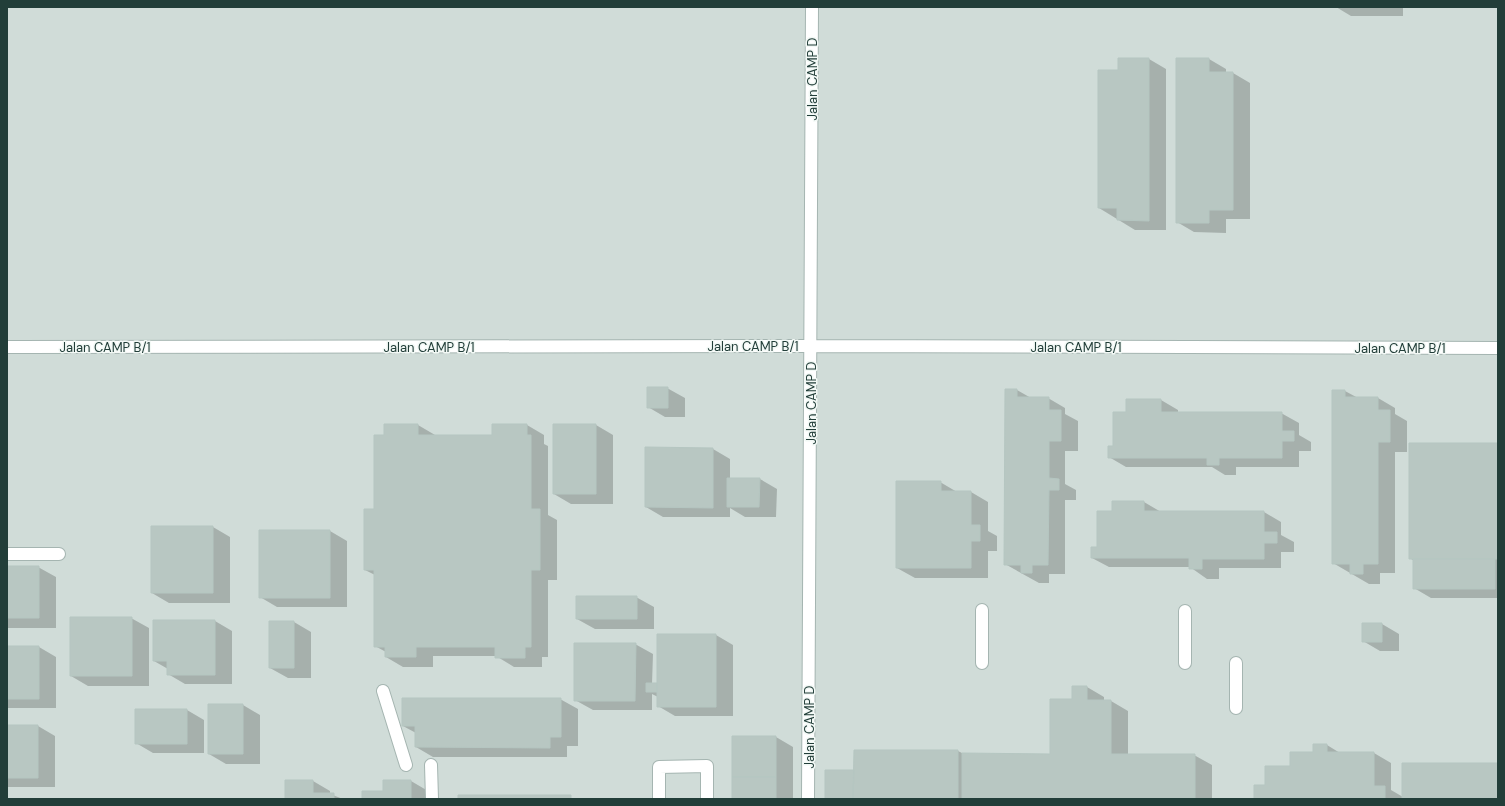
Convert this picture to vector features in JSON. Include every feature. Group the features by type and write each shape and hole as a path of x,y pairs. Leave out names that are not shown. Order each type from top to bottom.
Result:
{"street":[{"name":"Jalan CAMP D","path":"808,799 812,7"},
{"name":"Jalan CAMP B/1","path":"7,347 811,346 1498,348"},
{"path":"7,554 59,554"},
{"path":"982,610 982,663"},
{"path":"1184,611 1184,663"},
{"path":"1236,663 1236,708"},
{"path":"383,691 406,764"},
{"path":"432,764 432,799"},
{"path":"659,799 659,767 700,766 707,766 707,799"}],"shaded area":[{"path":"7,7 1498,7 1498,799 7,799"}],"building":[{"path":"1118,58 1149,58 1149,221 1117,220 1117,208 1098,208 1098,70 1118,70"},
{"path":"1176,58 1209,58 1209,72 1233,72 1233,210 1209,210 1209,223 1176,223"},
{"path":"647,387 668,387 668,408 647,408"},
{"path":"1005,389 1017,389 1017,397 1049,397 1049,410 1061,410 1061,441 1049,441 1049,478 1059,479 1059,490 1049,490 1048,565 1032,565 1032,573 1021,573 1021,565 1004,565"},
{"path":"1332,390 1345,390 1345,397 1378,397 1378,410 1390,410 1390,442 1378,442 1378,564 1363,564 1363,574 1350,574 1350,564 1332,564"},
{"path":"1126,399 1161,399 1161,412 1282,412 1282,431 1294,431 1294,441 1282,441 1282,458 1219,458 1219,465 1207,465 1207,458 1108,458 1108,446 1113,446 1113,412 1126,412"},
{"path":"384,424 418,424 418,435 492,435 492,424 527,424 527,435 531,435 531,509 540,509 540,570 531,570 531,647 525,647 525,658 495,658 495,647 416,647 416,657 385,657 385,647 374,647 374,570 364,570 364,509 374,509 374,435 384,435"},
{"path":"553,424 596,424 596,494 553,494"},
{"path":"1409,443 1498,443 1498,559 1409,559"},
{"path":"645,447 713,448 713,508 645,507"},
{"path":"727,478 760,478 759,507 727,507"},
{"path":"896,481 941,481 941,491 971,491 971,525 980,525 980,541 971,541 971,568 896,568"},
{"path":"1112,501 1144,501 1144,511 1264,511 1264,532 1277,532 1277,543 1264,543 1264,559 1202,559 1202,569 1189,569 1189,558 1091,558 1091,547 1097,547 1097,511 1112,511"},
{"path":"151,526 213,526 213,593 151,593"},
{"path":"259,530 330,530 330,598 259,598"},
{"path":"1413,559 1495,559 1495,589 1413,589"},
{"path":"7,566 39,566 39,618 7,618"},
{"path":"576,596 637,596 637,619 576,619"},
{"path":"70,617 132,617 132,676 70,676"},
{"path":"153,620 215,620 215,675 167,675 167,661 153,661"},
{"path":"269,621 294,621 294,668 269,668"},
{"path":"1362,623 1382,623 1382,642 1362,642"},
{"path":"657,634 716,634 716,707 657,707"},
{"path":"574,643 636,643 635,701 574,701"},
{"path":"7,646 39,646 39,699 7,699"},
{"path":"646,683 657,683 657,692 646,692"},
{"path":"1072,686 1087,686 1087,700 1111,700 1111,754 1195,754 1195,799 962,799 962,753 1050,754 1050,699 1072,699"},
{"path":"402,698 561,698 561,737 550,737 550,748 415,747 415,726 402,726"},
{"path":"208,704 243,704 243,754 208,754"},
{"path":"135,709 187,709 187,744 135,744"},
{"path":"7,725 38,725 38,778 7,778"},
{"path":"732,736 776,736 776,777 732,777"},
{"path":"1313,744 1327,744 1327,752 1374,752 1374,786 1385,786 1385,799 1254,799 1254,785 1265,785 1265,766 1290,766 1290,752 1313,752"},
{"path":"854,750 958,750 958,799 853,799"},
{"path":"1402,763 1498,763 1498,799 1402,799"},
{"path":"825,770 854,770 853,799 825,799"},
{"path":"732,777 776,777 776,799 732,799"},
{"path":"285,780 313,780 313,793 334,793 334,799 285,799"},
{"path":"383,780 411,780 411,799 362,799 362,791 383,791"},
{"path":"458,795 571,795 571,799 458,799"}]}
